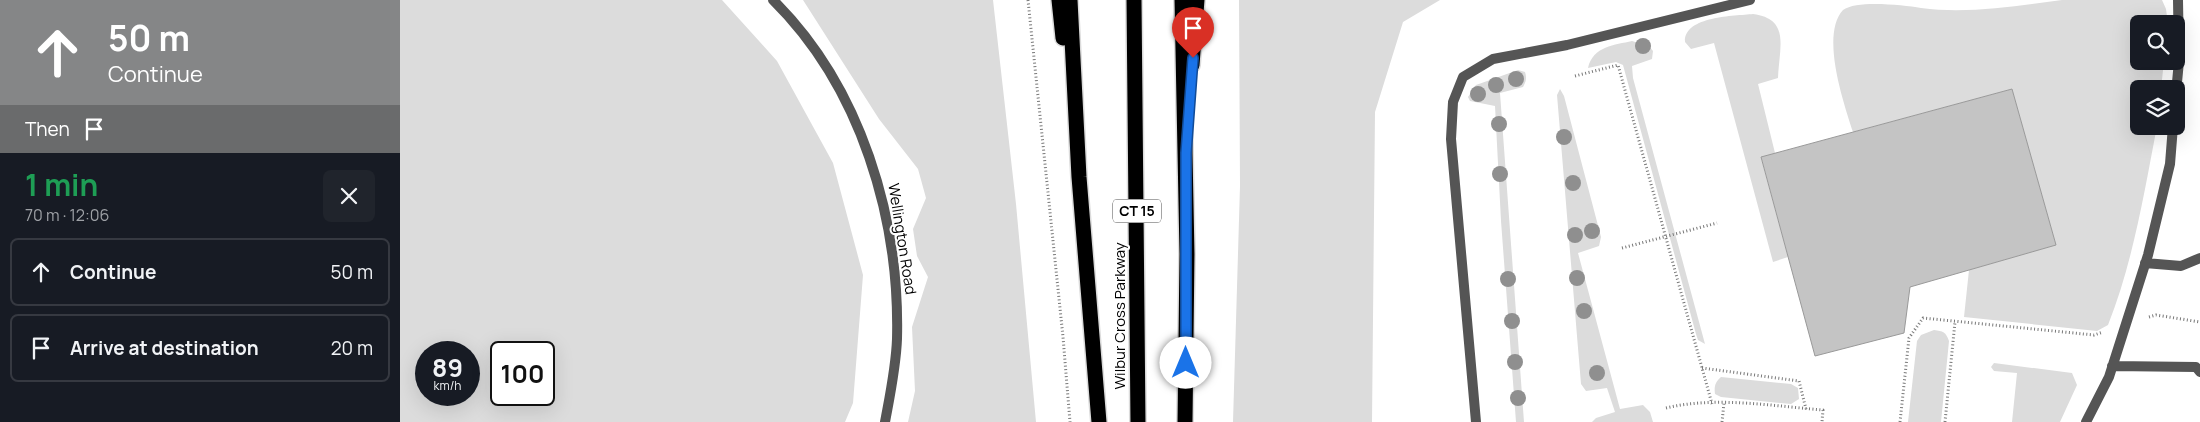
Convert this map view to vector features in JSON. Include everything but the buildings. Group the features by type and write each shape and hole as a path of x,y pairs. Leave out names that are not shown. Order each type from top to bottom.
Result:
{"highway":[{"path":"1059,0 1079,177"},
{"path":"1070,0 1079,177 1099,422"},
{"name":"Wilbur Cross Parkway","path":"1134,0 1138,422"},
{"path":"1182,0 1186,153 1185,422"},
{"path":"1186,153 1197,0"}],"street":[{"name":"Wellington Road","path":"773,0 808,41 831,76 864,144 877,178 887,220 897,300 897,342 885,422"},
{"path":"1476,422 1452,139 1453,102 1463,77 1493,59 1567,46 1750,0"},
{"path":"2177,80 2179,61 2178,0"},
{"path":"2086,422 2109,377 2145,263 2170,164 2173,135"},
{"path":"2145,263 2181,266 2200,258"},
{"path":"2112,366 2196,367 2200,372"}],"path":[{"path":"1028,0 1070,422"},
{"path":"1575,76 1618,65 1712,404"},
{"path":"1622,248 1717,223"},
{"path":"1900,422 1909,338 1923,318 2094,335 2156,315 2200,322"},
{"path":"1945,422 1955,322"},
{"path":"1702,368 1799,382 1806,409"},
{"path":"1666,408 1685,403 1724,403 1823,410 1822,422"},
{"path":"1722,422 1724,403"}],"shaded area":[{"path":"400,0 722,0 777,61 833,163 863,275 853,403 845,422 400,422"},
{"path":"803,0 993,0 1016,204 1036,422 908,422 915,391 912,327 928,277 917,256 913,229 926,198 918,169 879,119"},
{"path":"1239,0 1440,0 1403,22 1375,112 1372,422 1233,422 1240,186"},
{"path":"2062,0 2162,0 2166,9 2167,15 2130,15 2130,70 2163,70 2162,80 2130,80 2130,135 2155,135 2137,227 2117,301 2108,325 2097,331 1964,317 1969,270 2056,245 2012,89 1853,132 1844,105 1834,52 1836,21 1843,10 1869,4 1939,10 2009,7"},
{"path":"1753,14 1765,17 1773,22 1778,29 1781,46 1778,78 1758,84 1775,153 1761,158 1788,257 1773,262 1714,43 1691,49 1685,42 1687,33 1701,22 1723,17"},
{"path":"1632,41 1649,46 1653,51 1652,59 1632,66 1633,78 1705,344 1698,340 1696,334 1623,65 1616,62 1588,68 1595,55 1600,51"},
{"path":"1518,70 1525,72 1526,80 1523,87 1500,93 1524,422 1516,422 1501,221 1495,106 1470,101 1468,97 1476,85"},
{"path":"1560,89 1564,96 1601,237 1599,246 1578,253 1620,409 1643,405 1650,412 1653,422 1592,422 1596,418 1615,412 1607,388 1586,391 1581,384 1557,95"},
{"path":"1934,330 1944,333 1949,341 1941,422 1908,422 1917,341 1921,335"},
{"path":"1994,363 2072,373 2077,385 2060,422 2012,422 2017,373 1994,371 1991,367"},
{"path":"1721,377 1791,384 1798,388 1799,399 1791,404 1721,397 1715,394 1715,389 1716,383"}],"route":[{"path":"1186,363 1186,153 1193,58"}]}
